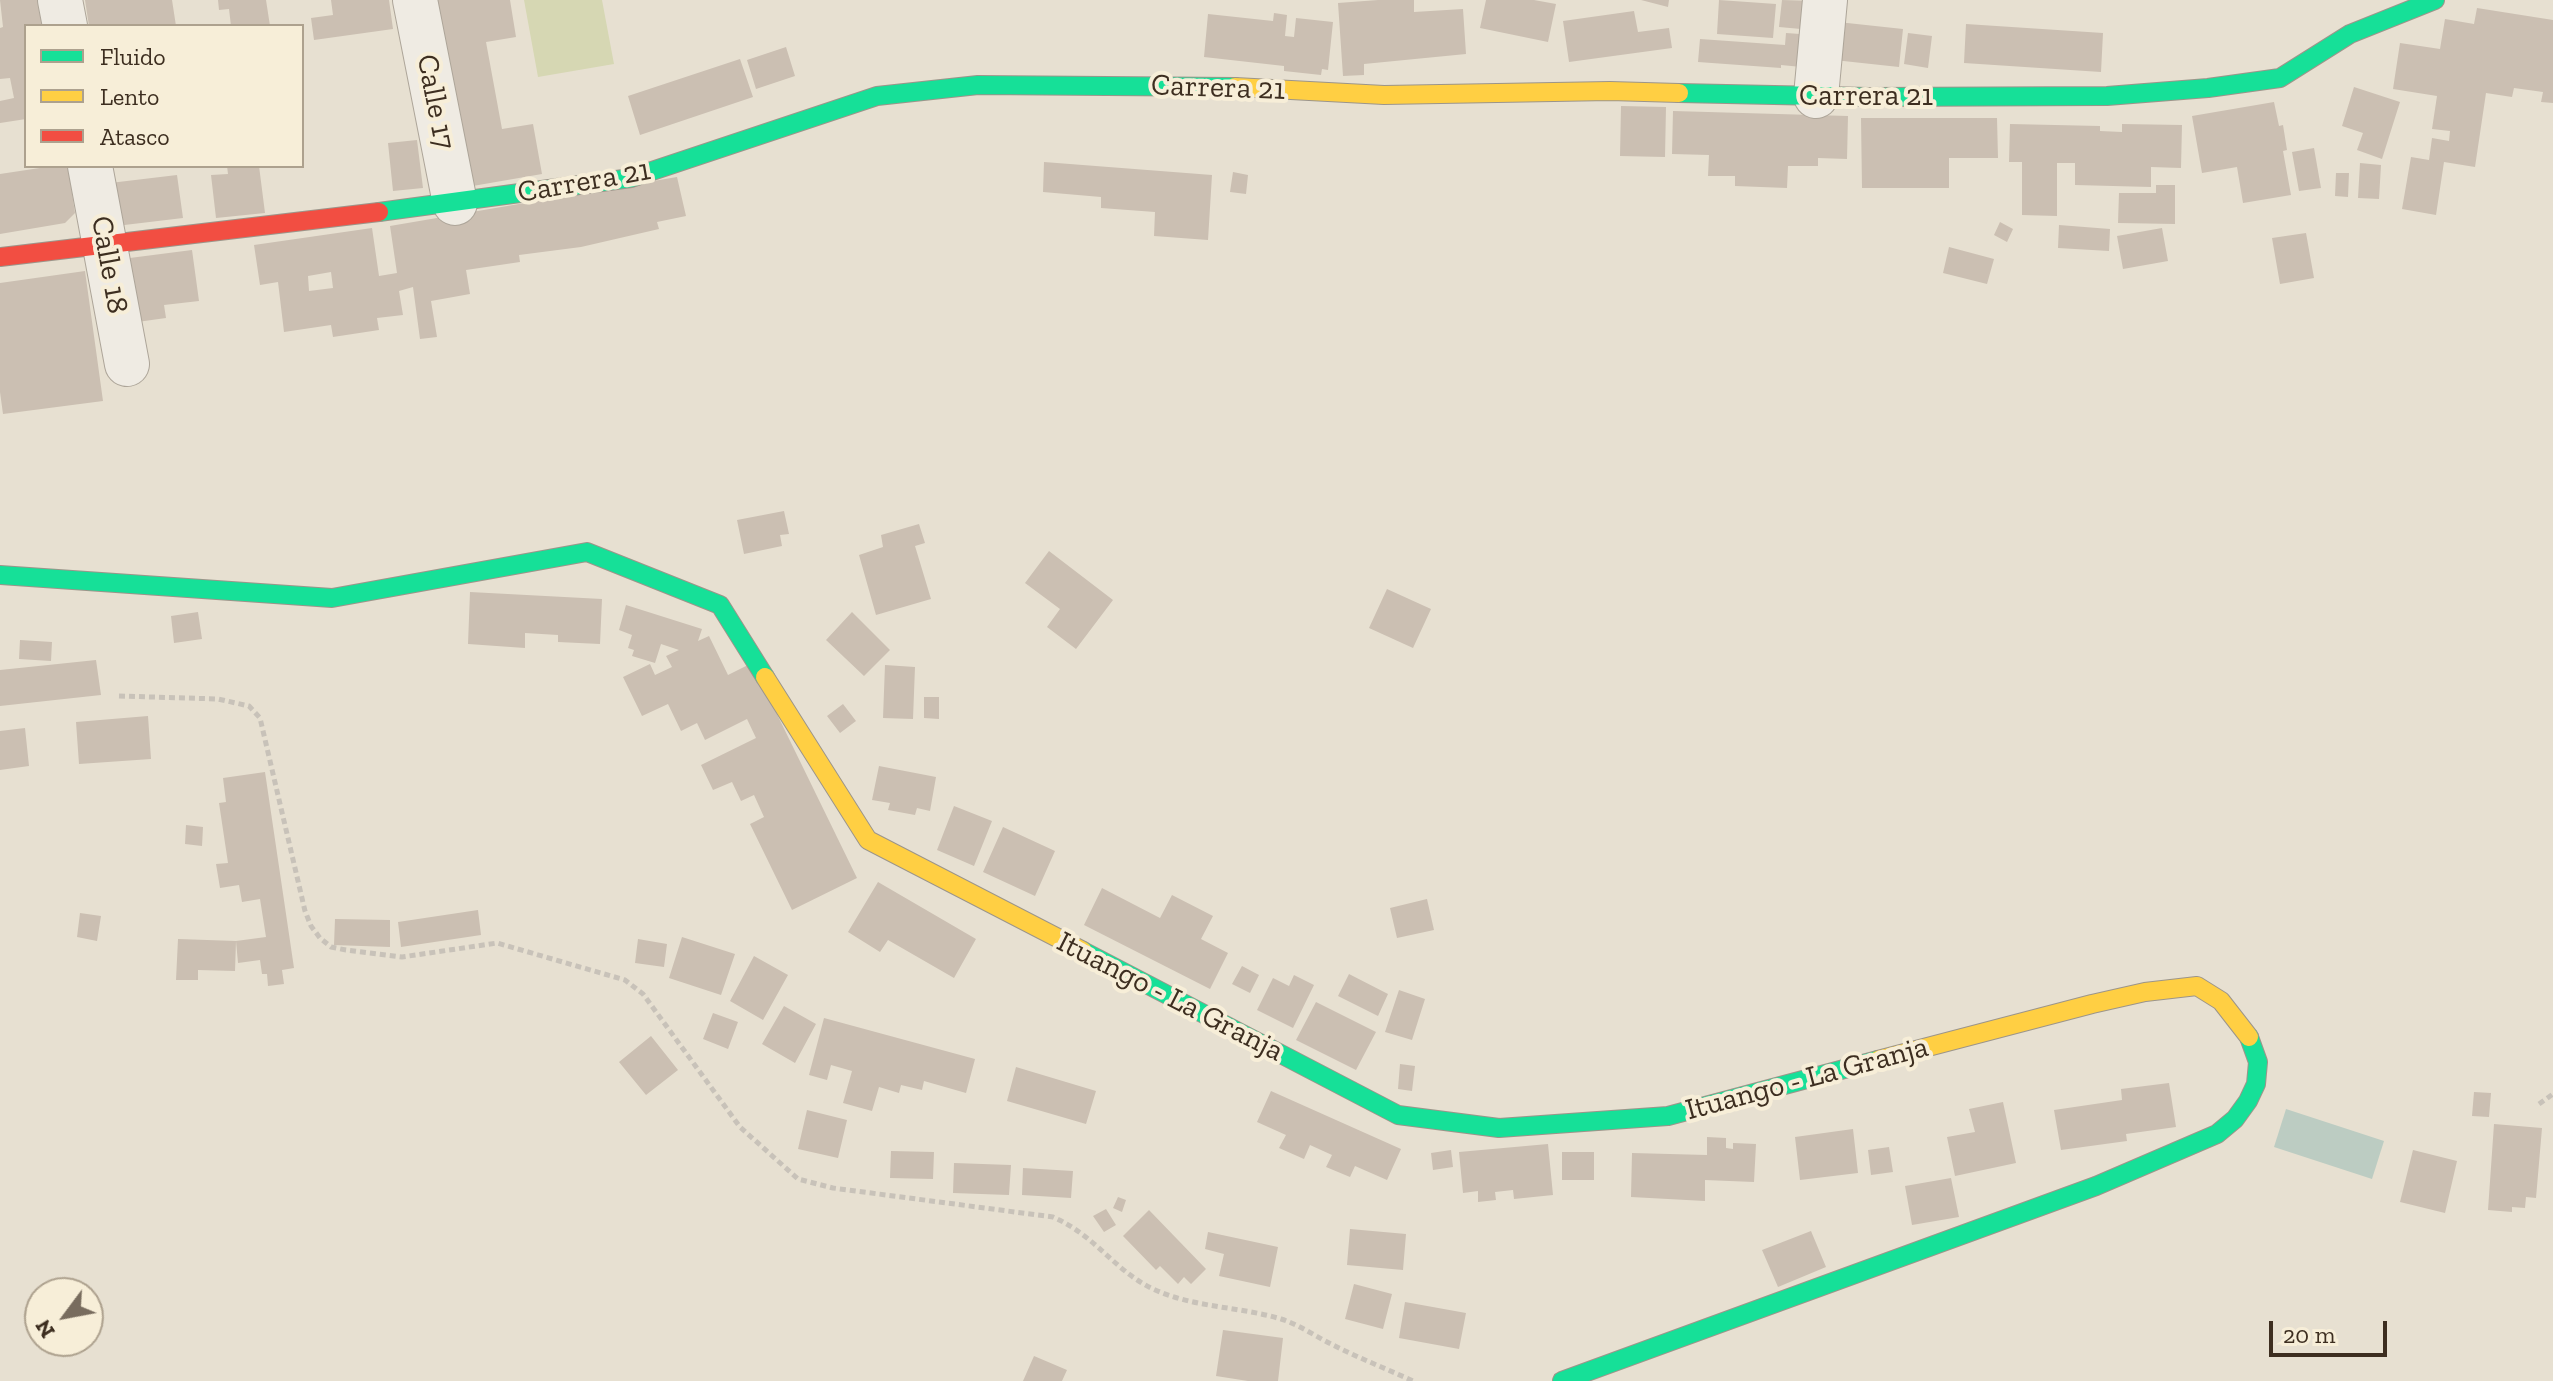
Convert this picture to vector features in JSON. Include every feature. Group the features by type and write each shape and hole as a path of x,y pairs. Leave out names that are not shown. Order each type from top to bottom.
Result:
{"street":[{"path":"60,0 65,24"},
{"name":"Calle 17","path":"415,0 455,203"},
{"path":"1816,96 1825,0"},
{"name":"Carrera 21","path":"0,257 455,203 631,178 877,96 978,85 1199,85 1384,95 1610,91 1816,96 2107,96 2208,88 2280,78 2350,34 2435,0"},
{"name":"Calle 18","path":"90,168 127,364"},
{"name":"Ituango - La Granja","path":"0,575 332,598 587,552 720,605 868,840 1398,1115 1499,1128 1668,1116 2092,1004 2145,992 2197,986 2221,1001 2251,1040 2258,1062 2256,1084 2235,1119 2217,1134 2096,1186 1562,1381"}],"path":[{"path":"119,696 218,699 249,706 260,718 305,911 311,926 331,947 402,957 497,943 625,980 643,994 740,1127 798,1179 833,1188 1053,1217 1086,1235 1125,1273 1151,1288 1199,1304 1282,1320 1413,1381"},
{"path":"2539,1104 2553,1094"}],"green space":[{"path":"524,0 602,0 614,64 538,77"}],"shaded area":[{"path":"2286,1109 2384,1141 2372,1179 2274,1147"}],"building":[{"path":"0,0 49,0 53,24 24,24 24,119 0,123 0,101 14,98 10,78 0,79 0,28 3,27"},
{"path":"85,0 172,0 176,24 89,24"},
{"path":"218,0 266,0 270,24 231,24 229,9 219,10"},
{"path":"331,0 389,0 393,29 314,40 311,18 333,15"},
{"path":"433,0 510,0 516,37 486,42 502,129 533,124 542,174 467,187"},
{"path":"1414,0 1414,12 1463,9 1466,54 1364,64 1364,75 1343,76 1338,3"},
{"path":"1486,0 1534,0 1556,4 1548,42 1480,28"},
{"path":"1641,0 1669,0 1668,7"},
{"path":"1719,0 1776,4 1773,38 1717,34"},
{"path":"1782,0 1814,1 1812,30 1779,27"},
{"path":"2477,8 2553,20 2553,103 2541,102 2543,92 2514,88 2512,97 2486,93 2475,167 2444,162 2436,215 2402,209 2411,157 2429,160 2432,138 2449,141 2450,131 2432,129 2437,96 2393,89 2400,43 2440,49 2445,19 2474,24"},
{"path":"1634,11 1638,32 1669,28 1672,48 1569,62 1563,21"},
{"path":"1274,13 1287,15 1285,36 1294,37 1296,18 1333,22 1328,70 1322,69 1321,75 1284,71 1284,66 1204,57 1208,14 1273,21"},
{"path":"1838,22 1903,29 1899,67 1834,60"},
{"path":"1966,24 2103,33 2101,72 1964,63"},
{"path":"1786,33 1814,35 1812,68 1698,62 1700,39 1785,45"},
{"path":"1908,33 1932,36 1928,68 1904,64"},
{"path":"786,47 795,76 756,89 747,60"},
{"path":"740,59 753,97 640,135 628,96"},
{"path":"2354,87 2400,102 2382,159 2357,150 2363,133 2342,126"},
{"path":"2274,102 2279,126 2283,125 2287,150 2283,151 2291,195 2243,203 2237,167 2202,173 2192,116"},
{"path":"1621,106 1666,107 1665,157 1620,156"},
{"path":"1673,111 1848,116 1847,159 1818,158 1818,166 1788,166 1787,188 1735,186 1735,176 1708,176 1709,155 1672,154"},
{"path":"1861,118 1997,118 1998,158 1949,158 1949,188 1862,188"},
{"path":"2010,124 2100,126 2100,131 2122,132 2122,124 2182,125 2181,168 2151,167 2151,187 2075,185 2075,163 2057,163 2057,216 2022,215 2022,162 2009,162"},
{"path":"417,140 423,188 393,191 388,143"},
{"path":"2314,148 2321,188 2299,191 2292,152"},
{"path":"1044,162 1212,175 1208,240 1154,236 1155,212 1101,208 1101,197 1043,192"},
{"path":"2360,163 2381,165 2379,199 2358,198"},
{"path":"40,168 68,168 75,213 65,223 0,234 0,174"},
{"path":"227,168 259,168 265,213 216,218 211,175 228,174"},
{"path":"1233,172 1248,175 1246,194 1230,192"},
{"path":"2336,173 2349,173 2348,197 2335,196"},
{"path":"177,175 183,218 116,226 110,183"},
{"path":"677,177 686,216 657,222 659,229 581,247 519,255 520,262 466,270 470,294 431,301 437,337 420,339 413,287 399,291 403,315 377,318 379,330 333,337 331,325 284,332 278,282 260,285 254,245 372,228 379,276 397,273 390,226","holes":["331,272 333,288 309,291 308,276"]},
{"path":"2156,185 2175,185 2175,224 2118,223 2119,193 2156,193"},
{"path":"2000,222 2013,229 2007,242 1994,235"},
{"path":"2059,225 2110,229 2109,251 2058,248"},
{"path":"2162,228 2168,261 2123,269 2117,236"},
{"path":"2306,233 2314,278 2280,284 2272,238"},
{"path":"1949,247 1994,259 1987,284 1943,273"},
{"path":"192,250 199,301 164,305 166,318 130,323 122,259"},
{"path":"85,271 103,401 3,414 0,392 0,283"},
{"path":"784,511 789,534 780,535 782,546 744,554 737,520"},
{"path":"919,524 925,543 915,546 931,599 876,615 859,555 883,547 881,535"},
{"path":"1049,551 1113,600 1076,649 1047,627 1060,609 1025,583"},
{"path":"1387,589 1431,609 1413,648 1369,628"},
{"path":"470,592 602,599 600,644 558,642 558,635 525,633 525,648 468,644"},
{"path":"626,605 702,629 698,641 709,636 728,675 752,663 857,878 792,910 750,824 764,817 754,795 741,801 732,782 713,790 701,765 756,738 747,719 705,740 697,723 681,731 668,704 642,716 623,677 650,664 655,675 672,667 666,656 679,650 661,644 655,663 632,656 634,650 628,648 632,635 619,630"},
{"path":"198,612 202,639 174,643 171,616"},
{"path":"852,612 890,650 864,676 826,640"},
{"path":"20,640 52,642 51,661 19,659"},
{"path":"96,660 101,695 0,706 0,670"},
{"path":"885,665 915,667 913,719 883,718"},
{"path":"924,697 939,697 939,719 924,718"},
{"path":"843,704 856,721 840,733 827,716"},
{"path":"148,716 151,759 79,764 76,722"},
{"path":"25,728 29,766 0,770 0,731"},
{"path":"879,766 936,777 930,811 917,808 915,815 888,810 890,803 872,800"},
{"path":"265,772 294,968 282,970 284,984 268,986 267,974 262,974 260,960 238,963 236,941 266,937 260,899 242,902 239,885 220,888 216,864 228,863 219,803 226,802 223,778"},
{"path":"954,806 992,821 974,866 937,850"},
{"path":"186,825 203,827 202,846 185,844"},
{"path":"1003,827 1055,851 1035,896 983,872"},
{"path":"878,882 976,939 954,978 888,940 880,952 848,932"},
{"path":"1102,888 1160,918 1172,895 1213,916 1201,939 1228,953 1210,989 1084,925"},
{"path":"1427,899 1434,930 1397,938 1390,908"},
{"path":"478,910 481,935 401,947 398,922"},
{"path":"80,913 101,916 97,941 77,937"},
{"path":"335,919 390,920 390,947 334,945"},
{"path":"682,937 735,954 721,995 669,978"},
{"path":"178,939 236,941 235,971 198,970 198,980 176,980"},
{"path":"638,939 667,944 664,967 635,963"},
{"path":"754,956 788,975 763,1020 730,1001"},
{"path":"1242,966 1259,975 1250,993 1232,984"},
{"path":"1349,974 1388,994 1378,1016 1338,996"},
{"path":"1294,975 1314,985 1293,1028 1257,1010 1273,978 1289,986"},
{"path":"1399,990 1425,999 1412,1040 1385,1032"},
{"path":"1316,1002 1376,1032 1356,1070 1296,1040"},
{"path":"784,1006 816,1024 795,1063 762,1044"},
{"path":"713,1013 738,1022 728,1049 703,1039"},
{"path":"824,1018 975,1059 966,1093 924,1081 922,1090 901,1085 899,1093 879,1087 872,1111 843,1103 852,1071 831,1065 827,1080 809,1075"},
{"path":"651,1036 678,1070 646,1095 619,1062"},
{"path":"1400,1064 1415,1066 1412,1091 1398,1089"},
{"path":"1016,1067 1096,1091 1086,1124 1007,1101"},
{"path":"2169,1083 2176,1127 2126,1134 2127,1141 2061,1150 2054,1110 2122,1100 2121,1089"},
{"path":"1271,1091 1401,1149 1387,1180 1355,1166 1350,1177 1326,1167 1332,1155 1310,1145 1304,1159 1279,1148 1286,1135 1257,1122"},
{"path":"2474,1092 2491,1093 2489,1117 2472,1116"},
{"path":"2003,1102 2016,1163 1955,1176 1947,1137 1975,1132 1969,1109"},
{"path":"807,1110 847,1120 838,1158 798,1149"},
{"path":"2494,1124 2542,1128 2536,1198 2526,1197 2525,1208 2512,1207 2512,1212 2488,1210"},
{"path":"1853,1129 1858,1173 1800,1180 1795,1137"},
{"path":"1707,1137 1726,1138 1726,1148 1733,1149 1733,1143 1756,1144 1754,1182 1705,1180 1705,1201 1631,1197 1632,1153 1707,1155"},
{"path":"1548,1144 1553,1195 1514,1199 1513,1190 1495,1192 1496,1200 1478,1202 1478,1191 1463,1193 1459,1152"},
{"path":"1889,1147 1893,1172 1871,1175 1868,1150"},
{"path":"1451,1150 1453,1167 1433,1170 1431,1153"},
{"path":"2413,1150 2457,1161 2445,1213 2400,1202"},
{"path":"891,1151 934,1152 933,1179 890,1178"},
{"path":"1562,1152 1594,1152 1594,1180 1562,1180"},
{"path":"954,1163 1011,1165 1009,1195 953,1193"},
{"path":"1023,1168 1073,1171 1071,1198 1022,1195"},
{"path":"1951,1178 1959,1217 1912,1225 1905,1186"},
{"path":"1118,1197 1126,1200 1122,1212 1113,1208"},
{"path":"1106,1209 1116,1225 1104,1232 1093,1216"},
{"path":"1149,1210 1206,1269 1191,1284 1184,1277 1178,1284 1160,1266 1156,1270 1123,1236"},
{"path":"1350,1229 1406,1234 1403,1270 1347,1265"},
{"path":"1811,1231 1826,1267 1778,1287 1762,1250"},
{"path":"1208,1232 1278,1247 1270,1287 1219,1276 1224,1254 1205,1249"},
{"path":"1354,1284 1392,1294 1383,1329 1345,1319"},
{"path":"1405,1302 1466,1313 1459,1349 1399,1338"},
{"path":"1223,1330 1283,1338 1278,1381 1248,1381 1216,1376"},
{"path":"1034,1356 1067,1370 1062,1381 1023,1381"}],"traffic: fast":[{"path":"1679,93 1869,97 2107,96 2208,88 2280,78 2350,34 2435,0"},
{"path":"379,212 631,178 877,96 978,85 1235,87"},
{"path":"0,575 332,598 587,552 720,605 765,677"},
{"path":"1083,951 1398,1115 1499,1128 1668,1116 1878,1060"},
{"path":"1562,1381 2096,1186 2217,1134 2235,1119 2256,1084 2258,1062 2249,1037"}],"traffic: slow":[{"path":"1235,87 1384,95 1610,91 1679,93"},
{"path":"765,677 868,840 1083,951"},
{"path":"1878,1060 2092,1004 2145,992 2197,986 2221,1001 2249,1037"}],"traffic: jam":[{"path":"0,257 379,212"}]}
